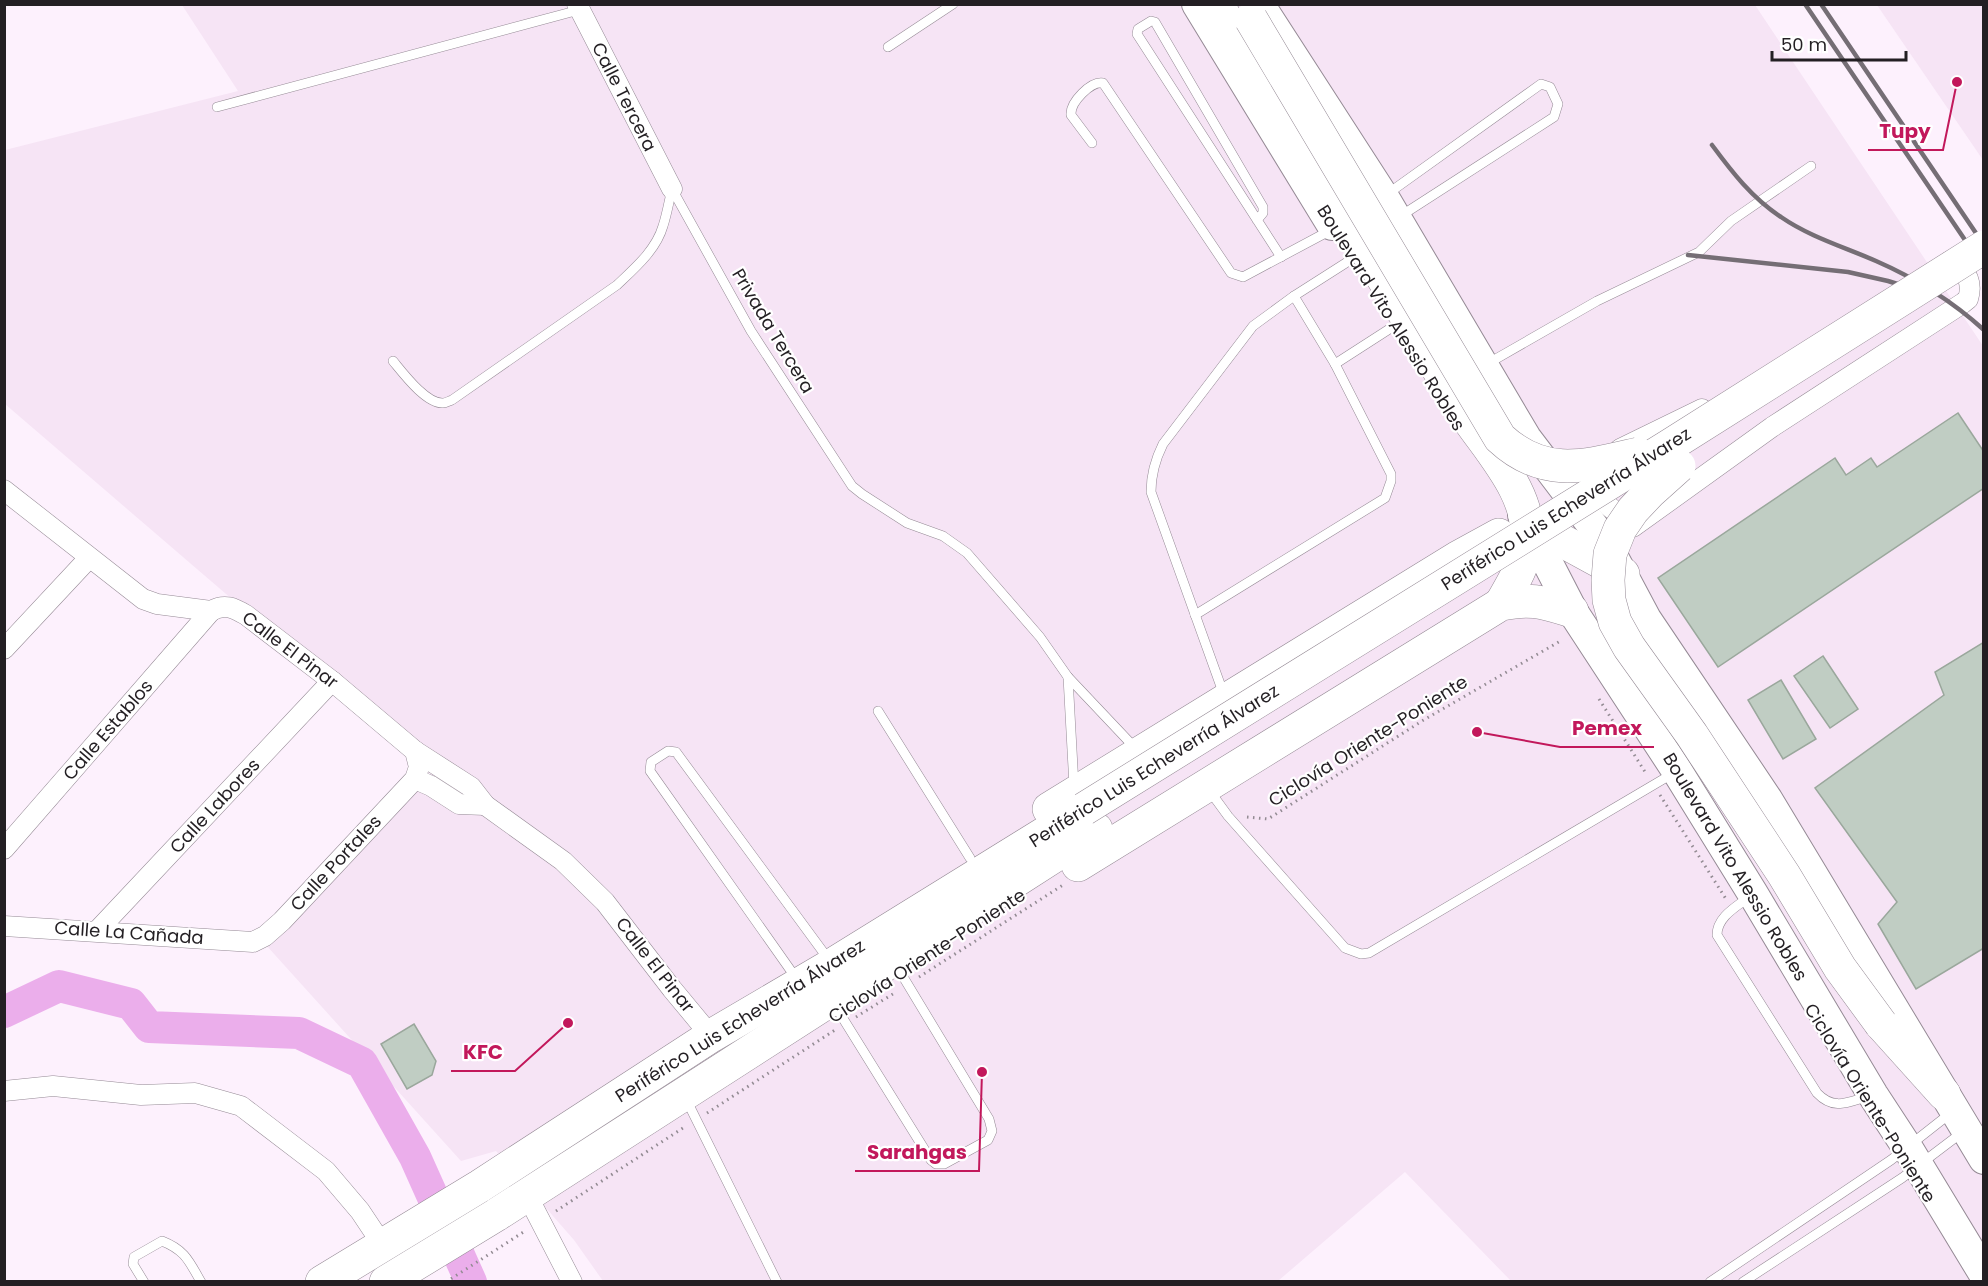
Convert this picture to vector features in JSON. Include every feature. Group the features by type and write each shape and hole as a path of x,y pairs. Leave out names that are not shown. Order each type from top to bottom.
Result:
{"highway":[{"path":"1217,4 1469,420 1509,477 1519,497 1526,520 1527,544 1521,566 1501,604"},
{"path":"1251,9 1500,438 1519,453 1546,465 1564,467 1674,456"},
{"name":"Periférico Luis Echeverría Álvarez","path":"322,1281 480,1186 711,1036 1674,456 1978,264"},
{"path":"1674,456 1620,530 1610,554 1608,580 1615,622 1629,647 1692,735 1764,845 1840,968 1881,1024 1954,1111"},
{"path":"927,907 947,881 970,858 1085,810 1140,753 1457,558 1526,520"},
{"path":"1526,520 1627,582"},
{"path":"1457,558 1472,559 1485,566 1495,576 1501,590 1501,604"},
{"path":"993,896 1020,892 1043,884 1084,862 1501,604 1523,600 1542,602 1567,625"},
{"name":"Periférico Luis Echeverría Álvarez","path":"386,1281 496,1215 533,1208 900,972 993,896 1085,810"}],"main road":[{"name":"Boulevard Vito Alessio Robles","path":"1197,4 1428,384 1526,520 1567,625 1599,652 1666,778 1743,902 1912,1156 1983,1274"},
{"path":"1251,9 1390,207 1526,438 1605,542 1646,619 1767,799 1983,1159"},
{"path":"1627,582 1629,553 1635,534 1645,518"},
{"path":"1526,520 1584,539 1605,542"},
{"path":"1599,652 1607,635 1614,629 1626,622 1646,619"}],"street":[{"name":"Calle Tercera","path":"578,7 672,189"},
{"path":"1526,438 1555,456 1568,459 1601,458 1715,402 1937,263 1948,261 1978,264 1970,283 1968,299 1963,303 1772,427 1645,518 1605,542"},
{"path":"1601,458 1595,468 1596,482 1600,495 1608,506 1619,514 1632,518 1645,518"},
{"name":"Calle El Pinar","path":"4,490 142,598 157,604 211,611 218,607 234,608 332,681 415,751 471,787 485,805 563,861 605,902 711,1036"},
{"path":"4,649 89,558"},
{"name":"Calle Establos","path":"4,849 211,611"},
{"name":"Calle Labores","path":"97,931 332,681"},
{"path":"415,751 419,767 415,779"},
{"name":"Calle El Pinar","path":"415,779 431,786 459,804 485,805"},
{"name":"Calle Portales","path":"253,942 266,936 282,921 415,779"},
{"name":"Calle La Cañada","path":"4,926 253,942"},
{"path":"4,1091 53,1086 141,1095 195,1094 241,1106 326,1171 360,1211 394,1236"},
{"path":"533,1208 572,1281"}],"lane":[{"path":"888,47 953,4"},
{"path":"217,108 578,7"},
{"path":"1257,220 1263,213 1263,207 1155,22 1151,21 1138,29 1137,34 1257,220 1281,257"},
{"path":"1092,143 1071,115 1071,111 1073,103 1095,83 1101,83 1231,273 1243,277 1334,229"},
{"path":"1541,84 1550,87 1558,104 1554,117 1390,207 1541,84"},
{"path":"1485,366 1597,301 1700,252 1731,220 1811,166"},
{"path":"393,361 419,390 434,401 442,403 452,400 617,285 640,264 663,228 672,189"},
{"name":"Privada Tercera","path":"672,189 751,332 852,486 907,523 943,536 967,553 1040,637 1068,677"},
{"path":"1225,700 1151,492 1151,475 1163,444 1242,340 1265,316 1352,259"},
{"path":"1195,615 1385,498 1391,481 1391,474 1335,364 1294,296"},
{"path":"1335,364 1394,326"},
{"path":"1068,677 1085,810"},
{"path":"1068,677 1140,753"},
{"path":"878,711 970,858"},
{"path":"800,984 650,771 651,762 668,751 676,752 832,965"},
{"path":"1205,786 1228,816 1345,948 1361,954 1369,953 1666,778"},
{"path":"1743,902 1719,925 1717,935 1817,1093 1824,1100 1837,1104 1873,1095"},
{"path":"839,1011 931,1160 936,1164 944,1164 988,1140 992,1131 989,1119 900,972"},
{"path":"690,1107 777,1281"},
{"path":"1710,1281 1912,1156 1954,1111"},
{"path":"1743,1281 1902,1178 1912,1156 1954,1111"},
{"path":"144,1281 133,1264 134,1257 162,1241 185,1253 201,1281"},
{"path":"1752,1253 1761,1269"}],"path":[{"name":"Ciclovía Oriente-Poniente","path":"1228,816 1268,819 1567,625"},
{"path":"1599,698 1666,778 1743,902"},
{"name":"Ciclovía Oriente-Poniente","path":"446,1281 483,1258 533,1208 839,1011 900,972 1067,882"}],"shaded area":[{"path":"182,5 1755,5 1983,346 1983,1281 1511,1281 1405,1172 1278,1281 603,1281 574,1240 496,1151 461,1161 266,945 433,772 5,404 5,150 238,91"},
{"path":"1877,5 1983,5 1983,160"}],"building":[{"path":"1958,413 1984,452 1984,488 1718,667 1658,578 1835,458 1846,475 1871,458 1877,467"},
{"path":"1984,642 1984,948 1916,989 1878,924 1897,902 1815,788 1944,695 1935,672"},
{"path":"1823,656 1858,709 1830,728 1794,676"},
{"path":"1781,680 1816,739 1783,759 1748,700"},
{"path":"414,1024 436,1061 432,1075 407,1089 381,1044"}],"waterway":[{"path":"4,1012 59,986 131,1004 149,1027 299,1033 362,1063 415,1157 471,1282"}],"railway":[{"path":"1805,4 1984,268"},
{"path":"1821,4 1984,245"},
{"path":"1712,145 1752,193 1781,217 1815,236 1905,275 1959,309 1984,330"},
{"path":"1688,255 1848,272 1926,293"}],"place":[{"name":"Tupy","path":"1957,82"},
{"name":"Pemex","path":"1477,732"},
{"name":"KFC","path":"568,1023"},
{"name":"Sarahgas","path":"982,1072"}]}
